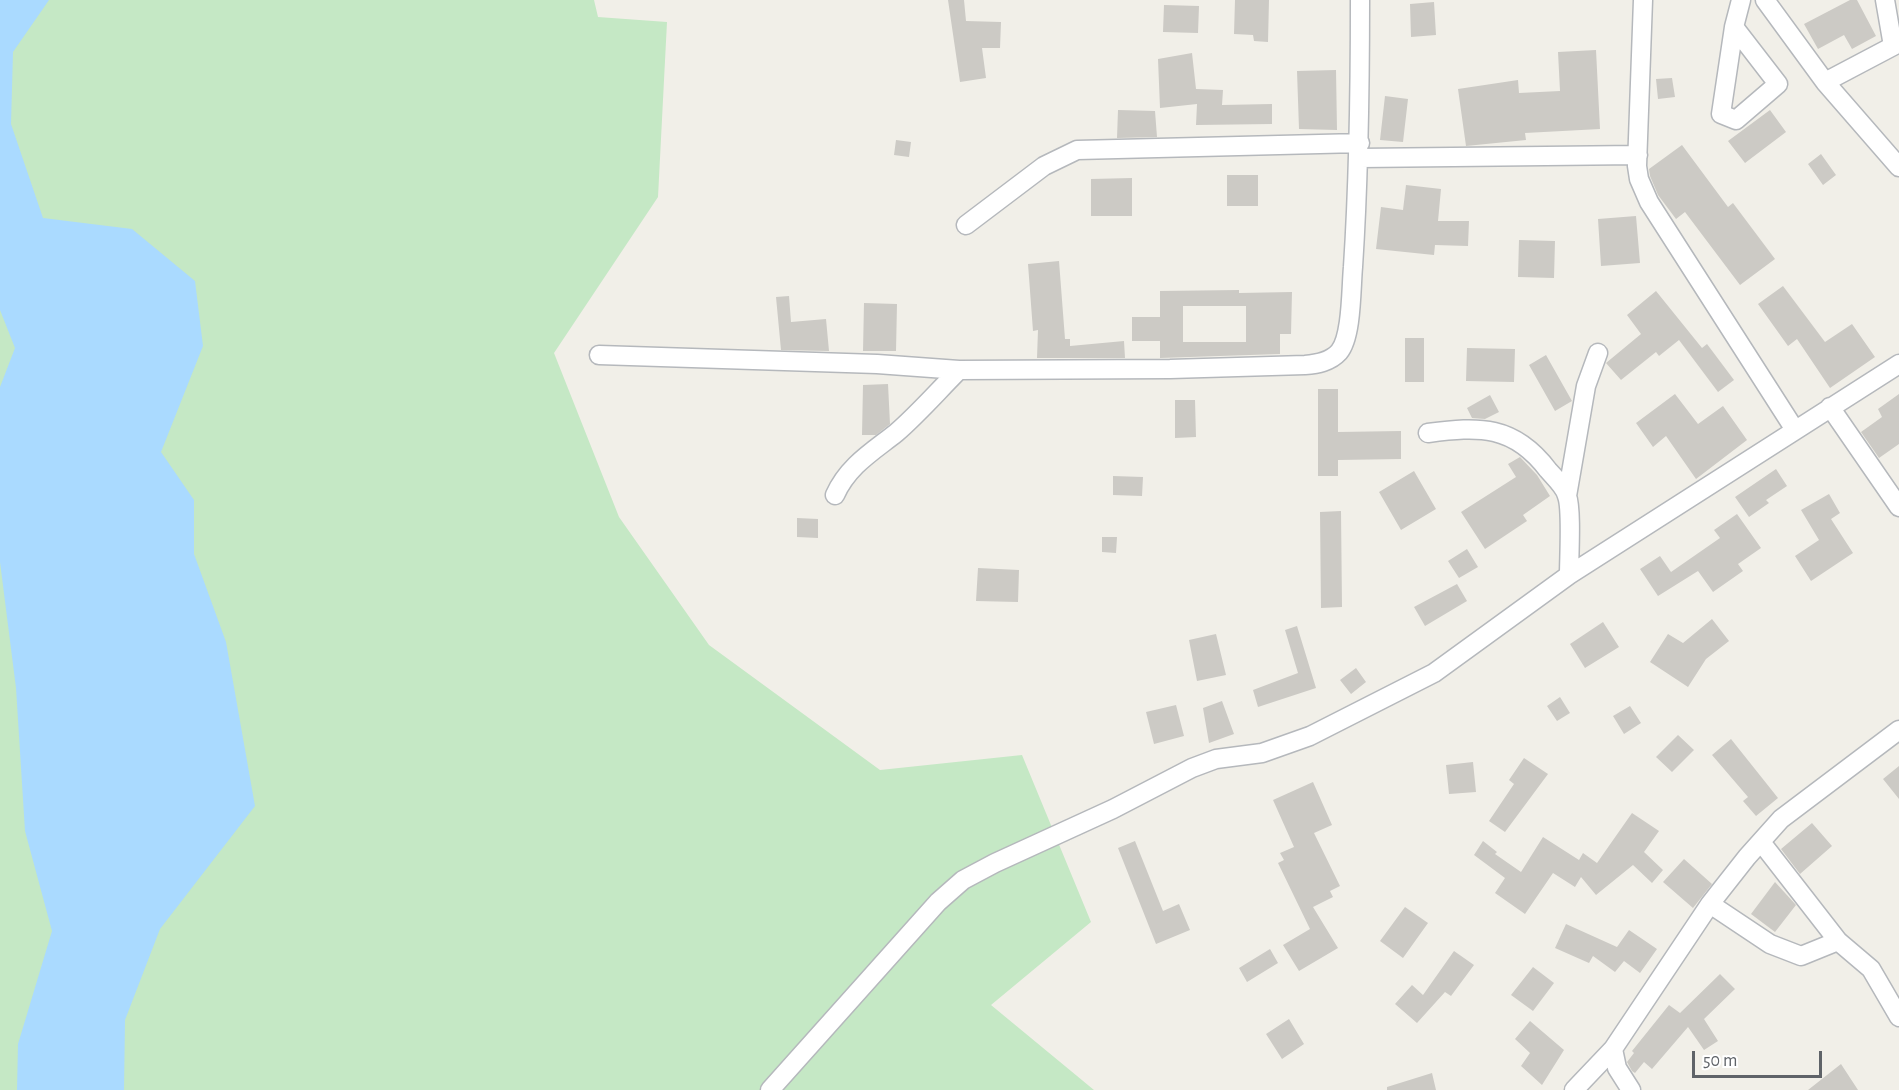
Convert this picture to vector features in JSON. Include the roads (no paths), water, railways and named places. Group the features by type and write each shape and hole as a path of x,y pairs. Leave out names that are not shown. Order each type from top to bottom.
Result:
{"street":[{"path":"599,355 877,364 959,370 1170,369 1321,363 1330,359 1340,351 1346,334 1360,150 1360,0"},
{"path":"1643,0 1639,179 1649,202 1795,430"},
{"path":"1734,27 1778,84 1736,120 1721,114 1734,27 1742,0"},
{"path":"1765,0 1825,82 1899,167"},
{"path":"1825,82 1896,44 1885,0"},
{"path":"966,225 1044,166 1077,150 1360,150 1638,155"},
{"path":"1569,575 1567,496 1586,386 1598,353"},
{"path":"770,1090 938,902 963,880 1019,850 1113,809 1192,768 1216,759 1262,753 1310,736 1434,673 1569,575 1899,364"},
{"path":"835,495 841,480 856,463 897,431 959,370"},
{"path":"1830,407 1899,507"},
{"path":"1428,433 1467,428 1497,431 1521,441 1539,458 1567,496"},
{"path":"1574,1090 1613,1049 1710,904 1781,819 1899,730"},
{"path":"1761,842 1838,941 1871,969 1899,1017"},
{"path":"1710,904 1770,944 1802,956 1838,941"},
{"path":"1613,1049 1617,1068 1631,1090"}],"water":[{"path":"0,0 49,0 13,52 11,124 43,218 132,229 195,281 203,346 161,452 194,500 194,554 226,642 255,806 160,929 125,1020 124,1090 17,1090 18,1044 52,931 25,831 16,688 0,562 0,387 15,348 0,310"}]}
